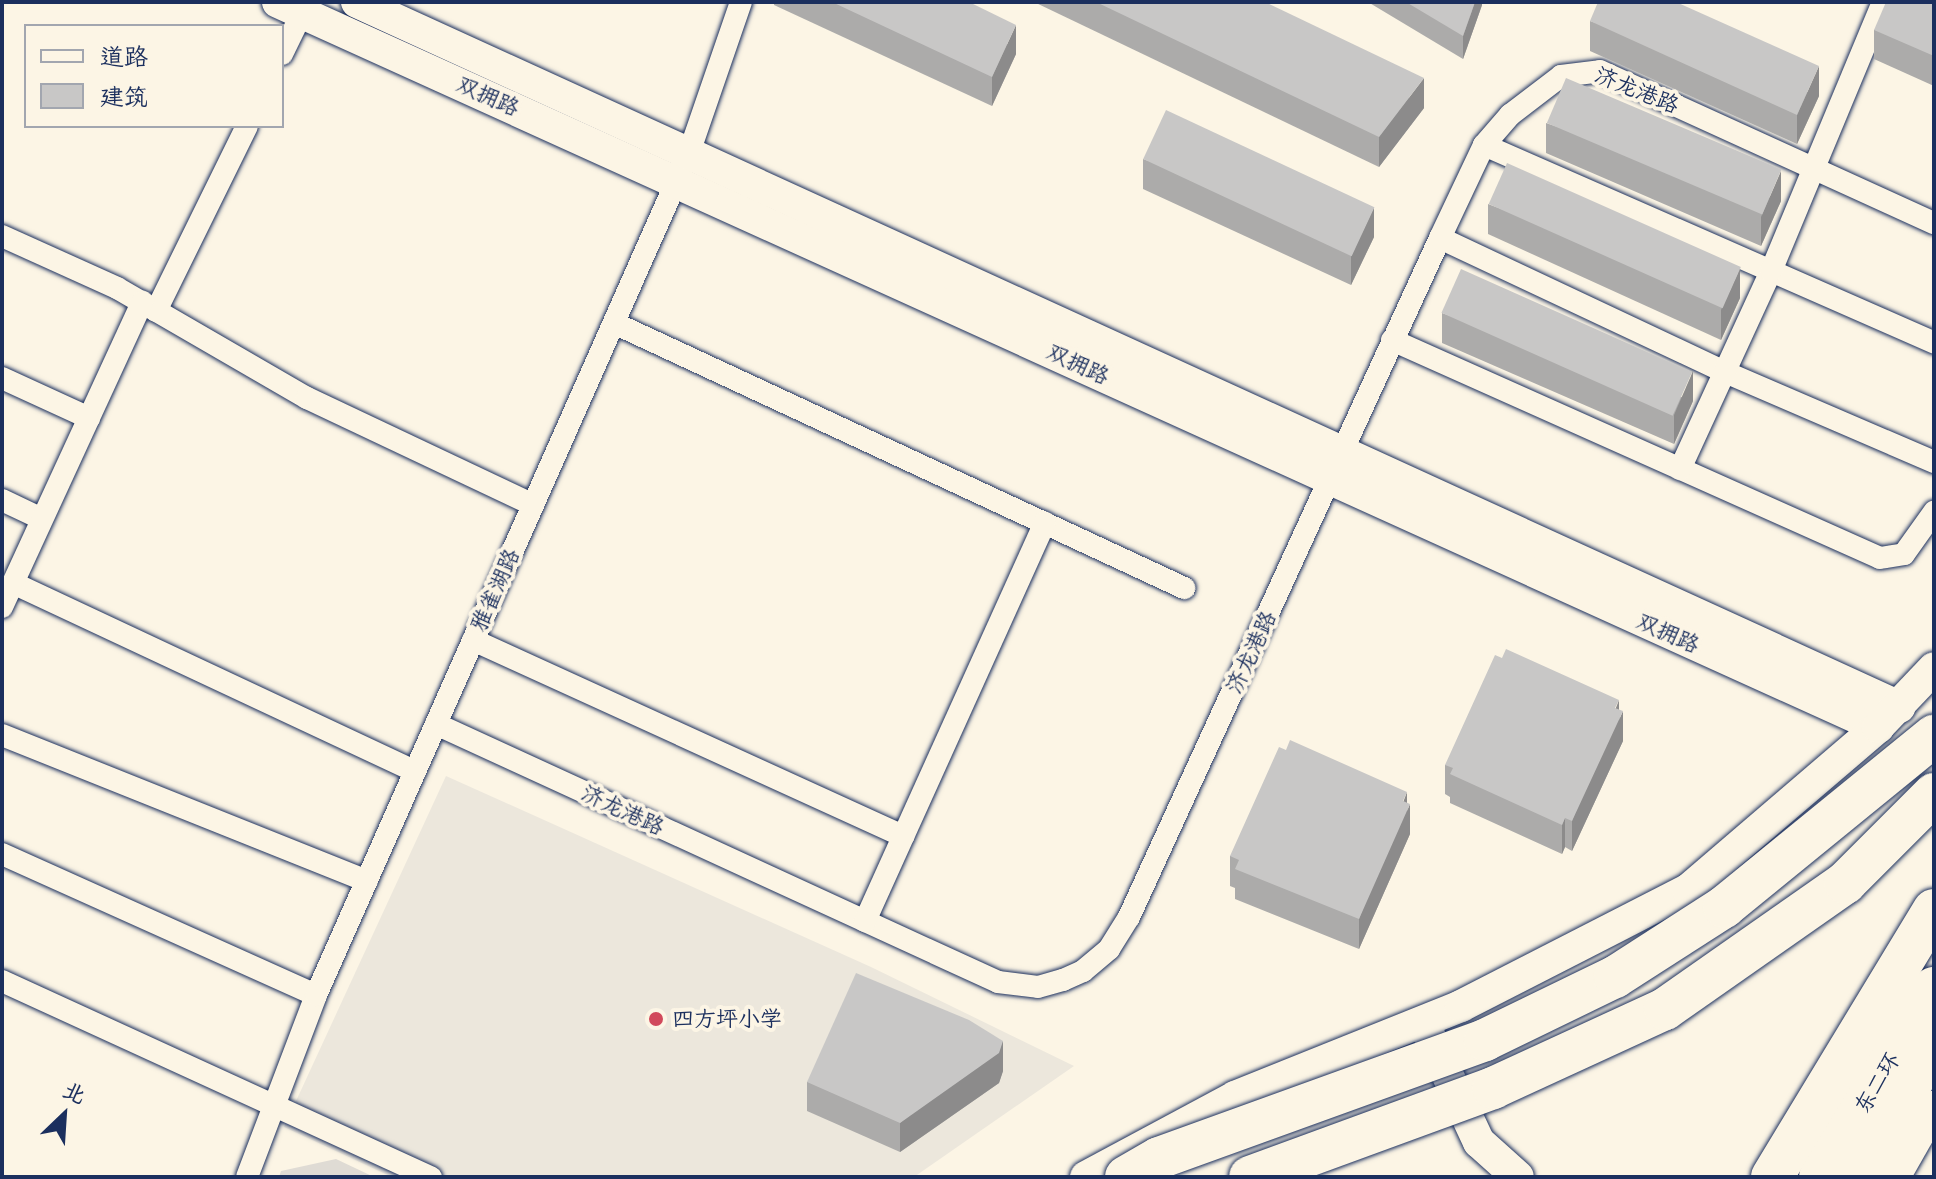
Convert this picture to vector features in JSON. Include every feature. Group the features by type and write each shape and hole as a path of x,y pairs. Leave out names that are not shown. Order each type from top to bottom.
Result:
{"highway":[{"path":"1126,1177 1159,1158 1485,1040 1615,977 1724,907 1934,736"},
{"path":"1250,1177 1493,1088 1665,1009 1845,883 1934,794"},
{"path":"1772,1177 1934,910"},
{"name":"东二环","path":"1820,1177 1934,988"},
{"path":"1855,1177 1934,1045"}],"main road":[{"name":"双拥路","path":"357,2 683,167 1889,717"},
{"name":"双拥路","path":"290,7 683,167"},
{"path":"1086,1177 1235,1097 1423,1021 1688,890 1889,717 1934,668"},
{"path":"1423,1021 1479,1142 1518,1177"},
{"path":"1894,1177 1934,1107"}],"street":[{"name":"雅雀湖路","path":"247,1177 316,995 683,167 741,2"},
{"path":"1680,469 1771,271 1883,2"},
{"path":"284,42 290,7"},
{"name":"济龙港路","path":"436,724 865,921 1018,987 1038,987 1083,971 1109,949 1129,917 1392,340 1494,129 1550,84 1587,69 1816,167 1934,223"},
{"path":"2,607 89,418 246,128"},
{"path":"1484,145 1934,343"},
{"path":"2,236 149,307 307,398 533,505"},
{"path":"1440,238 1725,372 1934,462"},
{"path":"614,323 1184,588"},
{"path":"1392,340 1889,559 1904,554 1934,512"},
{"path":"2,378 89,418"},
{"path":"2,500 42,519"},
{"path":"865,921 1045,523"},
{"path":"13,583 415,771"},
{"path":"473,640 903,836"},
{"path":"2,735 367,881"},
{"path":"2,854 316,995"},
{"path":"2,981 431,1177"}],"shaded area":[{"name":"四方坪小学","path":"446,776 871,967 1074,1066 914,1177 392,1177 284,1127"},
{"path":"336,1159 374,1177 279,1177 281,1171"}],"building":[{"path":"832,2 969,2 1016,25 992,77"},
{"path":"1096,2 1265,2 1424,78 1379,137"},
{"path":"1406,2 1475,2 1463,36"},
{"path":"1598,2 1676,2 1819,66 1797,115 1590,21"},
{"path":"1886,2 1934,2 1934,56 1874,30"},
{"path":"1566,78 1781,169 1762,215 1547,123"},
{"path":"1166,110 1374,207 1352,256 1143,159"},
{"path":"1507,163 1741,267 1723,308 1489,204"},
{"path":"1461,269 1692,372 1673,416 1441,313"},
{"path":"1506,649 1619,700 1615,708 1623,711 1572,821 1565,818 1562,825 1450,774 1453,768 1445,765 1495,655 1502,658"},
{"path":"1290,740 1407,792 1403,801 1410,804 1359,919 1235,869 1239,860 1230,856 1279,747 1286,750"},
{"path":"856,973 969,1020 1003,1041 999,1053 900,1123 807,1082"}],"place":[{"name":"四方坪小学","path":"656,1019"}]}
